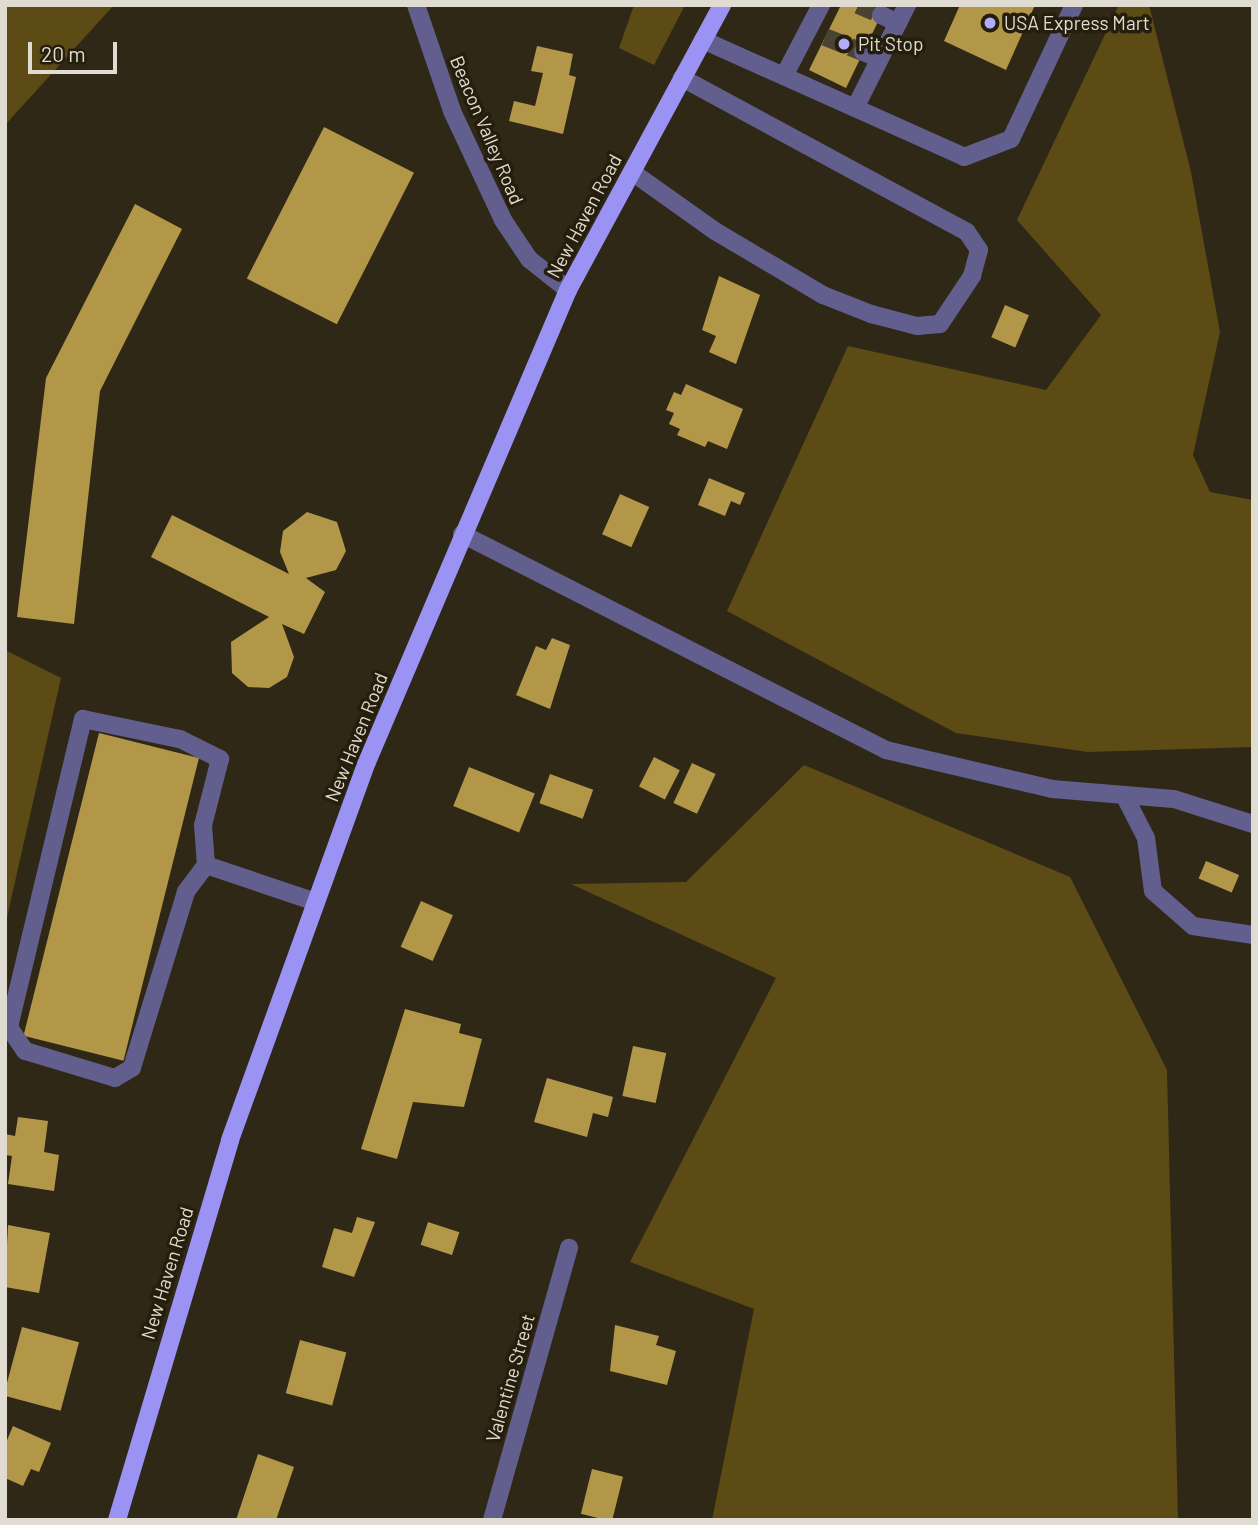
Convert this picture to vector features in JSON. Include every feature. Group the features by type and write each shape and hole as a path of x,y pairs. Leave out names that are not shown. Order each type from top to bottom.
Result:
{"main road":[{"name":"New Haven Road","path":"117,1520 226,1152 316,902 462,534 568,290 722,5"}],"street":[{"name":"Beacon Valley Road","path":"416,5 452,111 503,220 529,259 568,290"},
{"path":"784,76 821,5"},
{"path":"855,108 906,5"},
{"path":"703,40 964,156 1011,139 1074,5"},
{"path":"881,15 898,23"},
{"path":"808,30 825,37"},
{"path":"863,52 880,59"},
{"path":"632,172 715,231 823,295 871,314 917,326 940,324 972,276 979,250 967,232 682,78"},
{"path":"462,534 886,750 1052,789 1174,799 1253,824"},
{"path":"83,719 180,739 220,759 203,825 206,864 186,892 132,1068 115,1078 25,1051 9,1027 83,719"},
{"path":"1124,794 1146,838 1153,891 1193,926 1253,935"},
{"path":"206,864 316,902"},
{"name":"Valentine Street","path":"492,1520 569,1248"}],"shaded area":[{"path":"5,5 114,5 5,125"},
{"path":"634,5 685,5 654,65 619,48"},
{"path":"1119,5 1149,5 1191,172 1220,332 1193,455 1210,492 1253,500 1253,747 1088,752 956,733 727,611 848,346 1046,390 1101,315 1017,220"},
{"path":"5,650 61,678 5,926"},
{"path":"804,765 1070,877 1167,1070 1178,1520 712,1520 754,1309 630,1262 776,978 571,884 686,882"}],"building":[{"name":"Pit Stop","path":"841,5 886,5 846,88 809,70"},
{"name":"USA Express Mart","path":"960,5 1035,5 1006,70 944,41"},
{"path":"537,46 573,54 569,75 576,77 563,134 509,121 514,101 535,106 543,73 531,71"},
{"path":"324,127 414,173 337,324 247,278"},
{"path":"135,204 182,229 100,391 74,624 17,617 46,378"},
{"path":"719,276 760,295 736,364 709,352 716,336 702,330"},
{"path":"1005,305 1029,315 1015,347 991,337"},
{"path":"686,384 743,409 727,449 708,441 705,447 677,435 680,429 669,424 674,413 666,410 674,392 681,395"},
{"path":"709,478 745,493 740,505 731,501 725,516 698,505"},
{"path":"620,494 649,507 631,547 602,534"},
{"path":"307,512 337,522 346,551 336,570 306,578 325,592 304,634 282,624 294,657 287,677 269,688 248,687 232,673 231,642 269,617 151,557 172,515 289,574 280,552 283,531"},
{"path":"552,638 570,645 550,709 516,695 536,646 546,650"},
{"path":"99,733 199,758 123,1061 24,1036"},
{"path":"654,757 680,770 665,800 639,786"},
{"path":"692,763 716,774 697,814 673,803"},
{"path":"469,767 535,794 519,833 453,806"},
{"path":"550,774 593,790 583,819 539,803"},
{"path":"1206,861 1239,875 1232,893 1199,878"},
{"path":"421,901 453,915 433,961 401,947"},
{"path":"405,1009 461,1024 459,1033 482,1039 464,1107 413,1102 397,1159 361,1149"},
{"path":"633,1046 666,1053 656,1103 622,1096"},
{"path":"547,1078 613,1097 608,1117 593,1113 587,1137 534,1122"},
{"path":"18,1117 48,1121 44,1152 59,1155 54,1191 8,1184 12,1156 5,1155 5,1134 15,1136"},
{"path":"357,1217 375,1222 354,1277 322,1267 334,1228 352,1233"},
{"path":"428,1222 459,1232 452,1255 421,1245"},
{"path":"8,1225 50,1233 39,1293 5,1287"},
{"path":"615,1325 659,1336 656,1345 676,1351 667,1385 610,1371"},
{"path":"22,1327 79,1342 61,1411 5,1396"},
{"path":"300,1340 346,1352 332,1406 286,1393"},
{"path":"13,1426 51,1443 39,1472 31,1469 23,1486 5,1478 5,1445"},
{"path":"258,1454 294,1467 276,1520 236,1520"},
{"path":"592,1469 623,1477 612,1520 581,1514"}],"tunnel":[{"path":"858,5 881,15"},
{"path":"825,37 863,52"}],"place":[{"name":"USA Express Mart","path":"990,23"},
{"name":"Pit Stop","path":"844,44"}]}
